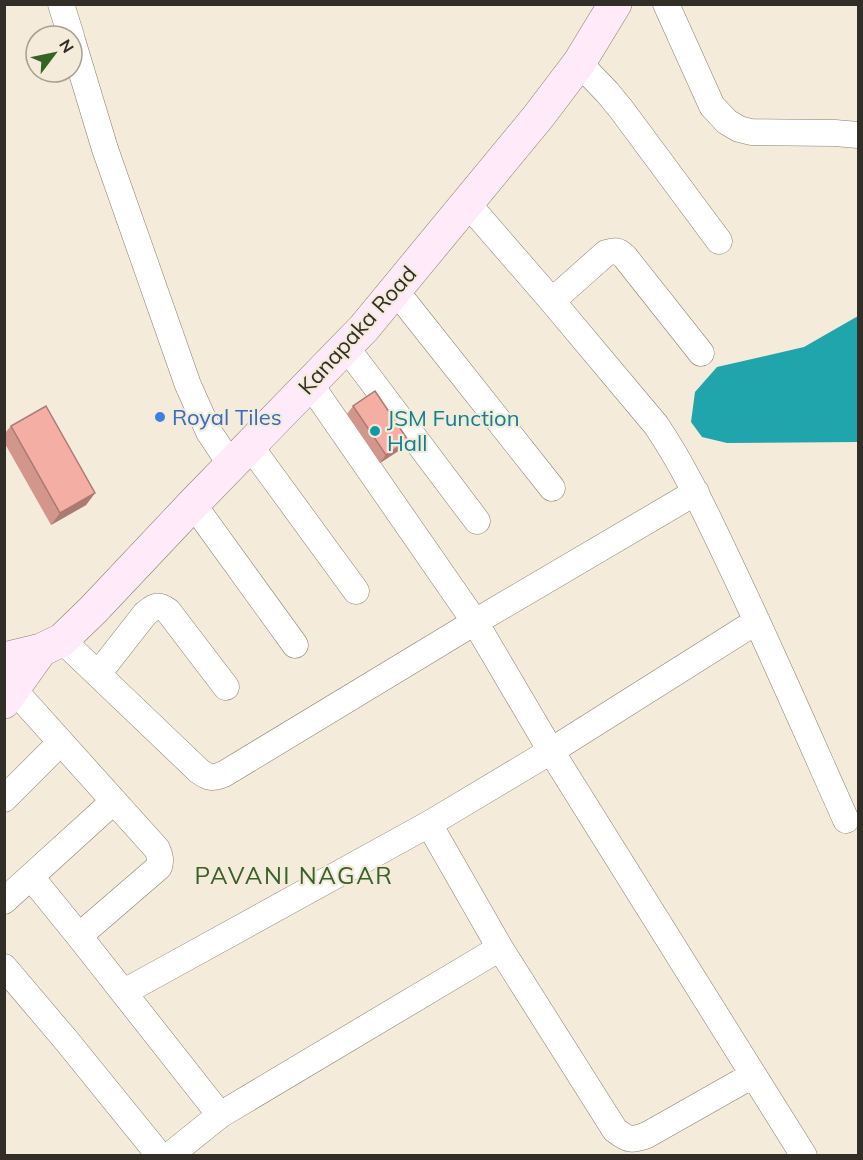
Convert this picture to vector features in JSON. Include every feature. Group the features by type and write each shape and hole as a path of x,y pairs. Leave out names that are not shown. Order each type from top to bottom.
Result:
{"street":[{"path":"61,4 67,24"},
{"name":"Kanapaka Road","path":"8,684 67,632 364,328 538,117 579,63 615,4"},
{"path":"666,4 712,106 728,122 739,129 751,132 835,132 858,135"},
{"path":"579,63 621,109 719,240"},
{"path":"84,80 105,148 189,386 209,432 241,455 356,591"},
{"path":"467,203 656,425 670,446 696,492 758,621 846,820"},
{"path":"552,301 606,253 619,251 701,352"},
{"path":"395,290 552,488"},
{"path":"346,347 477,521"},
{"path":"310,384 475,622 551,751 804,1155"},
{"path":"67,632 98,674 198,771 214,778 696,492"},
{"path":"194,504 295,645"},
{"path":"98,674 145,614 154,607 162,606 226,687"},
{"path":"124,992 429,824 551,751 758,621"},
{"path":"8,684 157,849 161,861 159,867 80,936"},
{"path":"4,799 61,742"},
{"path":"4,901 114,801"},
{"path":"429,824 500,948 615,1130 625,1138 634,1140 646,1136 753,1075"},
{"path":"31,877 220,1115"},
{"path":"169,1155 220,1115 500,948"},
{"path":"4,967 160,1155"}],"water":[{"path":"858,316 858,442 727,443 702,437 691,422 695,392 717,367 804,347"}],"building":[{"name":"JSM Function Hall","path":"375,391 408,440 386,455 353,406"},
{"path":"46,406 95,493 60,513 11,426"}],"place":[{"name":"Royal Tiles","path":"160,417"},
{"name":"JSM Function Hall","path":"375,431"}],"district":[{"name":"PAVANI NAGAR","path":"294,876"}]}
